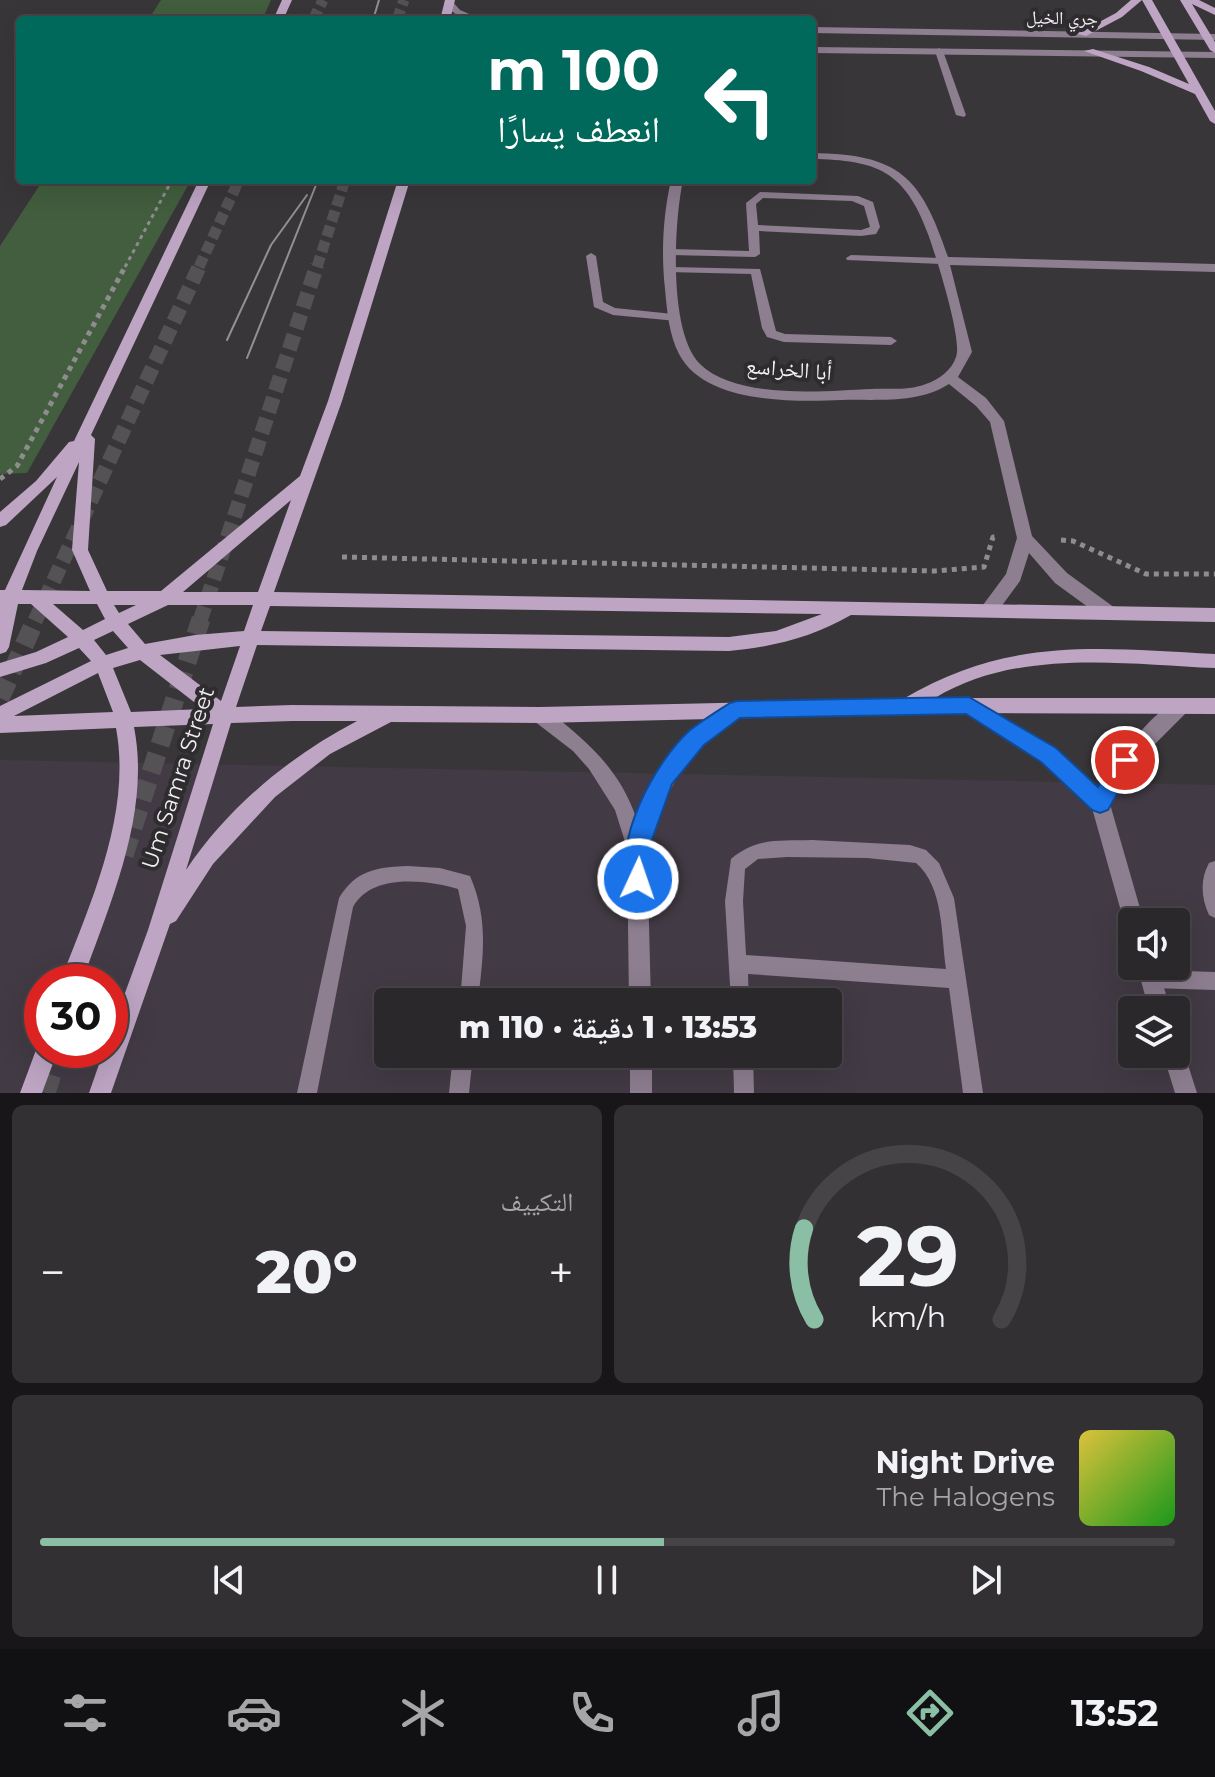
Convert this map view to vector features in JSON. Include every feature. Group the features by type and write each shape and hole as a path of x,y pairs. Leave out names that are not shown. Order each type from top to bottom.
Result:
{"street":[{"path":"1082,34 1119,15 1137,0"},
{"path":"1147,0 1215,121"},
{"path":"1185,0 1211,37 1215,52"},
{"path":"1192,0 1215,12"},
{"path":"450,2 457,12 468,16"},
{"name":"جري الخيل","path":"816,30 1211,37"},
{"name":"جري الخيل","path":"816,50 1215,52"},
{"path":"1089,51 1145,69 1198,92"},
{"path":"816,156 876,164 901,178 922,204 965,352 961,367 949,377 981,402 997,421 1025,538 1061,578 1109,613"},
{"path":"0,647 6,597 203,184"},
{"name":"Um Samra Street","path":"100,1093 158,930 263,599 344,375 403,184"},
{"name":"أبا الخراسع","path":"676,184 669,211 673,318 681,349 695,368 740,389 767,393 839,395 916,392 949,377"},
{"path":"941,261 1214,268"},
{"path":"0,521 41,485 88,429"},
{"path":"88,429 80,550 103,599 117,624 141,651 225,715"},
{"path":"0,670 40,658 162,600 306,479"},
{"path":"989,610 1014,576 1025,538"},
{"path":"33,596 102,664 125,719 128,774 121,823 99,905 78,964"},
{"path":"6,597 1215,615"},
{"path":"0,715 102,664 141,651 198,640 729,644 795,635 824,623 848,608"},
{"path":"904,708 952,679 1007,661 1069,656 1215,661"},
{"path":"969,705 1049,755 1100,803 1130,908"},
{"path":"0,725 225,715 540,715 969,705 1215,706"},
{"path":"1100,803 1134,749 1180,707"},
{"path":"637,848 653,800 679,756 715,722 737,709"},
{"path":"158,930 206,857 268,791 323,748 389,715"},
{"path":"540,715 579,745 611,783 623,806 637,848 640,988"},
{"path":"31,1093 40,1068"},
{"path":"641,1068 641,1093"},
{"path":"1178,1068 1186,1093"}],"lane":[{"path":"939,51 961,115"},
{"path":"753,228 872,232 875,227 869,204 854,198 760,195 751,203 756,271 771,334 784,338 891,341"},
{"path":"671,252 755,254"},
{"path":"591,256 598,304 613,311 673,318"},
{"path":"851,258 941,261"},
{"path":"671,270 756,271"},
{"path":"739,988 734,901 737,865 755,851 894,851 920,856 938,876 945,898 973,1093"},
{"path":"1215,869 1210,878 1215,909"},
{"path":"307,1093 345,904 355,888 374,877 400,875 448,876 464,882 473,900 477,922 470,988"},
{"path":"738,964 957,979"},
{"path":"1190,978 1215,981"},
{"path":"459,1093 462,1068"},
{"path":"743,1068 744,1093"}],"path":[{"path":"0,479 17,466 170,184"},
{"path":"342,557 935,571 984,567 993,537 1073,541 1146,574 1215,574"}],"shaded area":[{"path":"0,760 1215,785 1215,1093 0,1093"}],"green space":[{"path":"161,0 271,0 264,16 151,16"},
{"path":"40,184 189,184 27,473 0,474 0,246"}],"tunnel":[{"path":"315,16 323,0"},
{"path":"398,16 404,0"},
{"path":"199,267 237,184"},
{"path":"317,267 344,184"},
{"path":"35,621 200,265"},
{"path":"200,621 317,265"},
{"path":"0,698 36,619"},
{"path":"124,855 201,619"},
{"path":"46,1093 54,1068"}],"tram line":[{"path":"374,16 379,0"},
{"path":"247,358 316,184"},
{"path":"227,340 271,245 307,195"}],"route":[{"path":"638,879 637,848 664,777 696,738 737,709 969,705 1049,755 1100,803 1125,760"}]}
